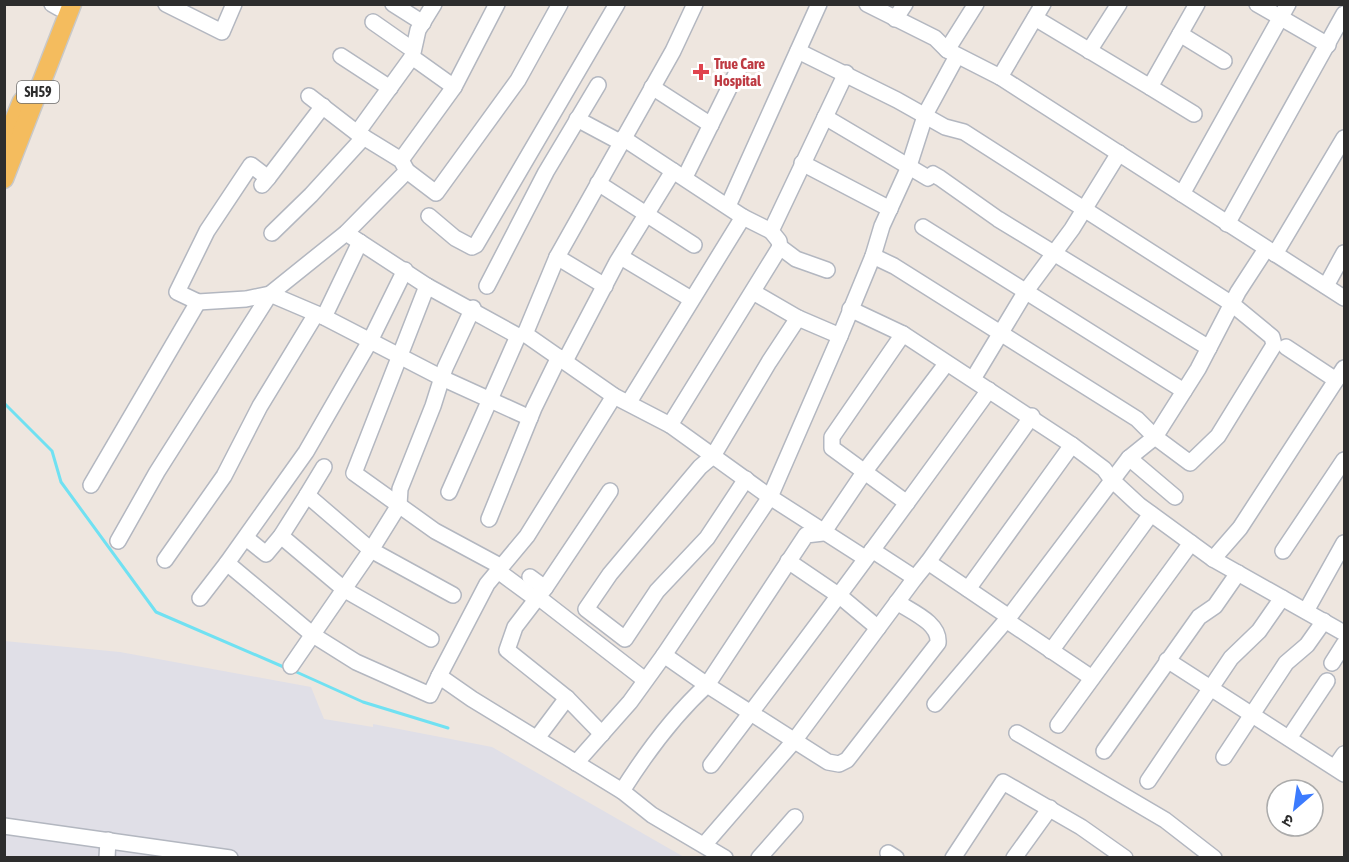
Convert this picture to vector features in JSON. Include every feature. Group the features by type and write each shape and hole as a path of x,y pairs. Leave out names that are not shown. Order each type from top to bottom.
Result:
{"main road":[{"name":"SH59","path":"4,144 61,5"},
{"name":"SH59","path":"4,179 61,5"}],"street":[{"path":"166,4 222,32 234,4"},
{"path":"393,4 423,23"},
{"path":"272,233 325,180 361,135 412,53 423,23 434,4"},
{"path":"118,541 157,472 270,294 346,233 404,166 454,87 497,4"},
{"path":"309,96 404,166 432,192 436,193 441,190 518,80 560,4"},
{"path":"429,216 455,238 473,246 617,4"},
{"path":"449,492 557,257 652,87 695,4"},
{"path":"728,206 819,4"},
{"path":"867,4 935,38 952,53 1000,77 1344,298"},
{"path":"895,18 904,4"},
{"path":"576,763 664,656 770,497 873,256 952,53 976,4"},
{"path":"1000,77 1043,4"},
{"path":"1089,51 1119,4"},
{"path":"1150,87 1197,4"},
{"path":"1257,4 1285,11 1328,45"},
{"path":"1182,194 1285,11"},
{"path":"1227,224 1344,14"},
{"path":"1035,18 1194,114"},
{"path":"373,22 454,87"},
{"path":"1180,34 1224,61"},
{"path":"798,51 846,73 945,127 964,132 1232,304 1272,337 1273,348 1218,436 1190,463 1155,437 1137,420 894,266 873,256"},
{"path":"341,56 390,88"},
{"path":"489,519 530,418 562,359 645,215 679,174 711,125 739,68"},
{"path":"771,231 846,73"},
{"path":"487,286 564,141 598,85"},
{"path":"652,87 711,125"},
{"path":"323,106 265,181 251,165 207,231 177,292 198,302 246,299 270,294 530,418"},
{"path":"825,117 928,178 933,174 940,177 998,219 1209,348"},
{"path":"577,119 622,140 679,174 743,218 771,231 780,247 796,259 826,270"},
{"path":"543,130 564,141"},
{"path":"935,704 1007,619 1129,458 1155,437 1209,348 1232,304 1270,252 1344,138"},
{"path":"974,379 1026,291 1083,210 1119,153"},
{"path":"802,163 890,209"},
{"path":"598,183 694,245"},
{"path":"628,402 743,218"},
{"path":"923,227 1184,391"},
{"path":"346,233 427,286 522,335 562,359 614,396 670,425 823,533 915,578"},
{"path":"165,560 224,476 256,413 320,316 360,242"},
{"path":"670,425 780,247"},
{"path":"1326,286 1344,253"},
{"path":"557,257 605,286"},
{"path":"621,257 691,299"},
{"path":"200,598 246,538 306,452 369,341 405,270"},
{"path":"427,286 364,451 354,471 358,478 435,531 540,594 645,680"},
{"path":"753,292 798,318 840,336"},
{"path":"91,484 198,302"},
{"path":"291,666 345,590 399,505 400,489 442,378 473,308"},
{"path":"850,309 903,334 946,364 1032,416 1104,469 1112,480 1151,514 1213,559 1344,633"},
{"path":"746,479 707,538 657,591 625,639 586,609 617,566 700,467 713,456 798,318"},
{"path":"903,334 832,437 832,448 907,502"},
{"path":"1213,559 1240,528 1340,374 1286,346"},
{"path":"823,533 865,471 946,364"},
{"path":"711,765 841,597 869,554 989,390"},
{"path":"227,563 313,635 356,662 428,700 473,608 499,568 527,536 614,396"},
{"path":"704,845 794,741 928,562 1032,416"},
{"path":"968,589 1072,445"},
{"path":"1129,458 1175,497"},
{"path":"1283,551 1344,460"},
{"path":"246,538 266,554 281,536 324,467"},
{"path":"602,734 567,698 507,651 515,627 610,491"},
{"path":"307,495 370,550 453,595"},
{"path":"1051,651 1151,514"},
{"path":"622,791 643,758 689,702 707,685 806,535 812,532 823,533"},
{"path":"281,536 345,590 431,639"},
{"path":"1058,725 1191,543"},
{"path":"1306,611 1344,543"},
{"path":"788,561 841,597 878,628"},
{"path":"928,562 1092,678"},
{"path":"1104,751 1199,616 1215,606 1238,573"},
{"path":"531,577 540,594"},
{"path":"1148,781 1238,649 1259,631 1282,598"},
{"path":"664,656 750,714 833,764 847,760 935,648 938,636 933,627 897,602"},
{"path":"1224,757 1286,663 1307,645 1324,621"},
{"path":"1332,663 1344,644"},
{"path":"1167,660 1340,771 1344,754"},
{"path":"439,676 622,791 652,815 725,858"},
{"path":"1289,738 1327,681"},
{"path":"537,738 567,698"},
{"path":"1017,732 1165,820 1214,858"},
{"path":"953,858 1004,782 1050,808 1125,858"},
{"path":"1014,858 1050,808"},
{"path":"759,858 795,817"},
{"path":"4,826 230,858"},
{"path":"107,858 108,840"}],"shaded area":[{"path":"4,641 120,652 311,687 324,719 373,727 373,724 492,747 684,857 5,857"}],"waterway":[{"path":"4,403 52,451 61,482 156,612 286,668"},
{"path":"292,670 363,702 448,728"}],"place":[{"name":"True Care Hospital","path":"701,72"}]}
